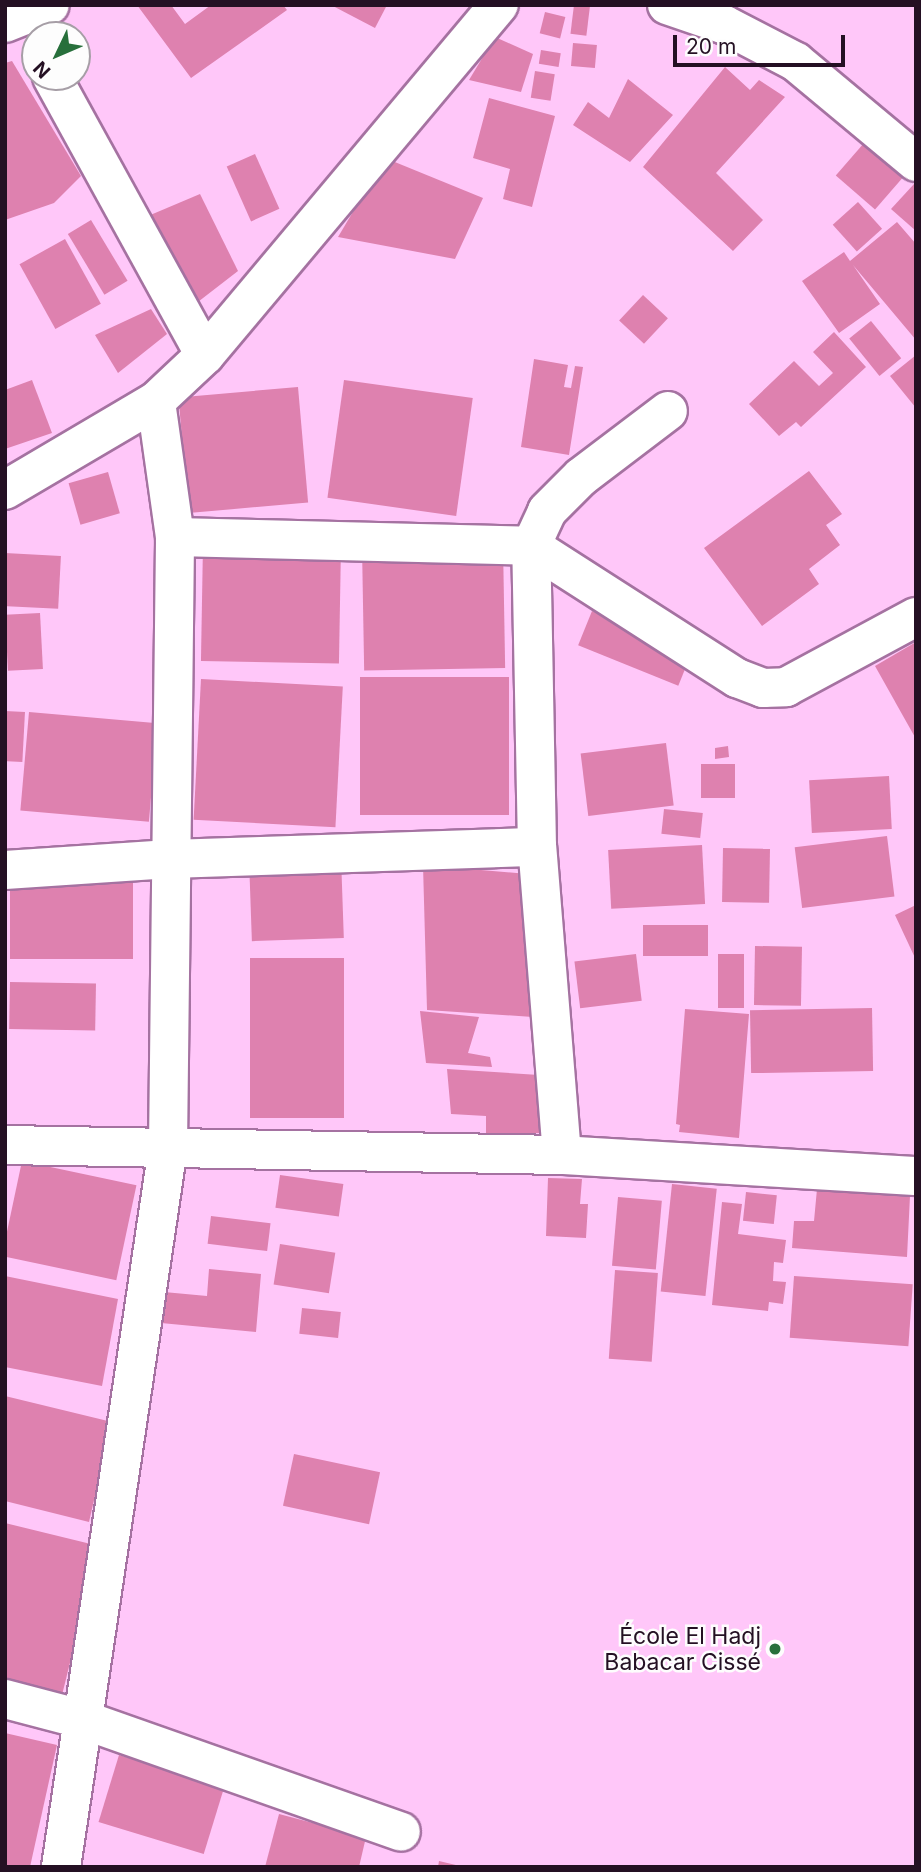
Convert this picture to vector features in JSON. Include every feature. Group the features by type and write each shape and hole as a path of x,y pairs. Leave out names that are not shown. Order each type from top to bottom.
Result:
{"street":[{"path":"5,490 156,401 205,355 499,5"},
{"path":"667,5 725,24 796,62 912,153"},
{"path":"60,91 205,355"},
{"path":"61,1867 168,1148 174,537 156,401"},
{"path":"562,1154 537,847 531,546 547,511 581,477 668,411"},
{"path":"174,537 531,546 737,678 763,688 786,687 916,617"},
{"path":"5,870 170,859 537,847"},
{"path":"5,1145 562,1154 916,1176"},
{"path":"5,1699 81,1719 401,1832"}],"building":[{"path":"137,5 171,5 185,24 211,5 283,5 287,10 191,78"},
{"path":"331,5 387,5 375,28"},
{"path":"574,5 590,7 586,36 570,34"},
{"path":"545,12 565,17 560,38 540,33"},
{"path":"495,37 533,54 521,92 469,80"},
{"path":"573,43 597,45 595,68 571,66"},
{"path":"541,50 561,53 559,67 539,64"},
{"path":"12,61 21,76 21,91 30,91 81,176 54,203 5,220 5,63"},
{"path":"725,67 750,90 759,80 785,97 716,173 763,220 733,251 643,167"},
{"path":"535,71 555,74 551,101 531,98"},
{"path":"628,79 673,115 630,162 573,125 588,102 609,118"},
{"path":"489,98 555,116 532,207 503,199 510,169 473,158"},
{"path":"864,143 903,177 875,210 836,175"},
{"path":"255,154 279,209 251,221 227,167"},
{"path":"385,158 483,198 455,259 338,237"},
{"path":"914,184 916,186 916,231 891,209"},
{"path":"200,194 238,271 194,305 148,216"},
{"path":"858,202 882,229 857,252 833,225"},
{"path":"91,220 128,281 104,295 68,234"},
{"path":"897,222 916,244 916,340 853,265 880,304 839,333 802,281 844,252 850,261"},
{"path":"65,239 101,304 55,329 20,264"},
{"path":"643,295 668,318 644,344 619,321"},
{"path":"151,309 167,334 118,373 95,335"},
{"path":"871,321 901,358 879,376 849,339"},
{"path":"834,332 866,367 801,427 796,422 779,436 749,404 794,361 819,386 833,373 813,352"},
{"path":"916,355 916,408 890,376"},
{"path":"534,359 568,365 564,387 571,388 575,366 583,367 569,455 521,447"},
{"path":"32,380 52,433 5,449 5,390"},
{"path":"344,380 473,398 456,516 327,498"},
{"path":"298,387 308,503 189,513 178,397"},
{"path":"809,471 842,514 826,525 840,545 809,569 819,584 762,626 704,548"},
{"path":"108,472 120,513 80,525 69,483"},
{"path":"203,544 341,546 339,663 201,661"},
{"path":"503,545 505,668 364,670 362,547"},
{"path":"5,553 61,556 58,609 5,606"},
{"path":"592,611 692,651 678,686 578,645"},
{"path":"40,613 43,669 8,671 5,615"},
{"path":"916,642 916,739 875,666"},
{"path":"360,677 509,677 509,815 360,815"},
{"path":"201,679 343,686 335,827 194,820"},
{"path":"5,711 25,712 22,762 5,761"},
{"path":"29,712 158,723 149,822 20,811"},
{"path":"666,743 674,806 588,816 581,753"},
{"path":"728,746 729,757 715,759 715,748"},
{"path":"701,764 735,764 735,798 701,798"},
{"path":"889,776 892,829 812,833 809,780"},
{"path":"664,809 703,813 700,838 661,834"},
{"path":"887,836 894,897 802,908 795,847"},
{"path":"702,845 705,904 611,909 608,850"},
{"path":"723,848 770,849 769,903 722,902"},
{"path":"341,857 344,938 252,941 249,860"},
{"path":"423,865 528,874 533,1017 427,1010"},
{"path":"10,873 133,873 133,959 10,959"},
{"path":"916,905 916,960 895,915"},
{"path":"643,925 708,925 708,956 643,956"},
{"path":"755,946 802,947 801,1006 754,1005"},
{"path":"636,954 642,1001 580,1008 574,962"},
{"path":"718,954 744,954 744,1008 718,1008"},
{"path":"250,958 344,958 344,1118 250,1118"},
{"path":"10,982 96,984 95,1030 9,1029"},
{"path":"872,1008 873,1071 751,1073 750,1010"},
{"path":"685,1009 749,1014 739,1138 679,1132 680,1125 676,1124"},
{"path":"420,1011 479,1017 468,1053 490,1057 492,1067 426,1063"},
{"path":"447,1069 539,1075 542,1133 486,1134 486,1116 451,1114"},
{"path":"22,1161 136,1185 116,1280 5,1257 5,1241"},
{"path":"280,1175 343,1184 339,1217 275,1208"},
{"path":"548,1178 582,1179 580,1204 588,1204 586,1238 546,1236"},
{"path":"672,1184 717,1189 705,1296 661,1291"},
{"path":"817,1189 910,1196 907,1257 792,1248 794,1221 814,1221"},
{"path":"746,1192 777,1195 774,1224 743,1221"},
{"path":"618,1197 662,1201 656,1270 612,1266"},
{"path":"722,1202 742,1204 738,1234 786,1240 783,1263 774,1262 773,1281 786,1282 783,1304 769,1302 768,1311 712,1305"},
{"path":"211,1216 271,1223 267,1251 208,1244"},
{"path":"280,1244 335,1253 329,1293 274,1284"},
{"path":"209,1269 261,1274 256,1332 161,1323 164,1292 207,1296"},
{"path":"615,1270 658,1273 652,1362 609,1359"},
{"path":"5,1276 118,1299 102,1386 5,1367"},
{"path":"794,1276 913,1284 908,1346 790,1338"},
{"path":"302,1308 341,1312 338,1338 299,1334"},
{"path":"5,1396 112,1422 89,1522 5,1501"},
{"path":"294,1454 380,1472 369,1524 283,1506"},
{"path":"5,1523 99,1546 62,1695 5,1681"},
{"path":"5,1733 57,1745 30,1867 5,1867"},
{"path":"119,1755 224,1787 204,1854 99,1822"},
{"path":"279,1814 366,1837 359,1867 265,1867"},
{"path":"439,1861 460,1866 438,1867"}],"place":[{"name":"École El Hadj Babacar Cissé","path":"775,1649"}]}
